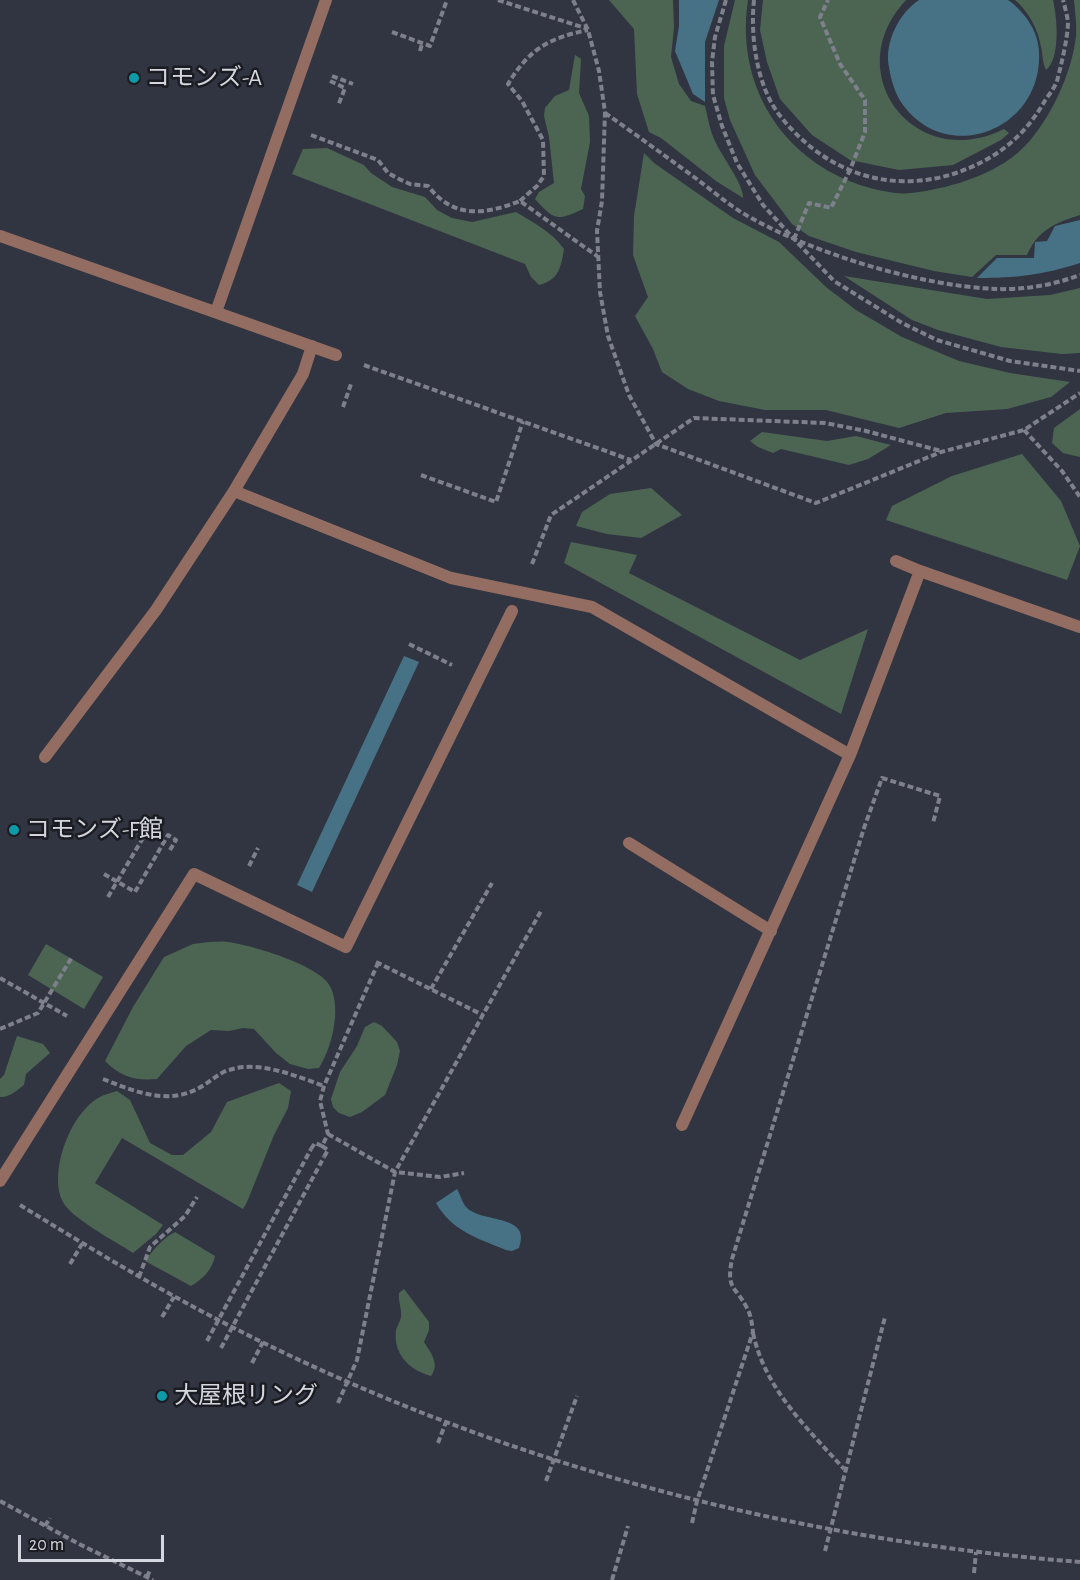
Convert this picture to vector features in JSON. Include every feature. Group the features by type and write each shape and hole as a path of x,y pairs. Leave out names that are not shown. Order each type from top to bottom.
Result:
{"lane":[{"path":"216,312 326,0"},
{"path":"0,236 336,355"},
{"path":"45,757 156,610 234,491 303,374 312,346"},
{"path":"234,491 451,578 592,607 850,755"},
{"path":"896,561 1080,627"},
{"path":"682,1125 850,755 921,570"},
{"path":"0,1181 194,874 346,947 512,611"},
{"path":"629,843 771,931"}],"path":[{"path":"392,32 430,46 447,0"},
{"path":"498,0 588,30"},
{"path":"573,0 588,30 599,71 605,112 602,201 597,231 600,292 608,336 629,395 656,444 816,503 941,452 1024,430 1080,393"},
{"path":"726,0 715,37 712,62 713,95 722,126 737,163 763,205 834,281 902,323 937,340 1010,361 1080,371"},
{"path":"754,0 752,23 754,48 764,84 780,116 807,143 834,163 869,177 903,182 936,179 968,169 994,157 1020,136 1038,113 1056,82 1068,24 1063,0"},
{"path":"794,239 809,203 831,208 850,170 865,132 865,100 840,64 820,17 828,0"},
{"path":"315,124 311,135 378,160 388,173 410,184 428,186 437,198 449,206 466,212 503,208 520,201 537,186 544,176 543,140 522,101 508,84 517,68 540,46 562,35 588,30"},
{"path":"420,51 422,44"},
{"path":"333,70 329,81 345,88 338,106"},
{"path":"331,76 353,84"},
{"path":"605,112 741,212 794,239 894,272 956,285 997,289 1038,287 1080,275"},
{"path":"520,201 598,257"},
{"path":"336,355 632,460"},
{"path":"521,592 551,515 694,418 825,423 866,431 941,452"},
{"path":"421,475 496,502 523,422"},
{"path":"1024,430 1062,471 1080,497"},
{"path":"409,644 479,678"},
{"path":"844,1470 781,1397 765,1371 757,1352 747,1308 732,1288 730,1278 732,1258 864,828 882,778 940,796 933,823"},
{"path":"108,897 153,821"},
{"path":"104,874 135,892 168,835 176,840 165,858"},
{"path":"249,867 258,848"},
{"path":"431,989 492,884"},
{"path":"338,1403 357,1360 395,1172 541,911"},
{"path":"346,947 483,1015"},
{"path":"0,1029 38,1013 72,957"},
{"path":"322,1146 328,1134 321,1101 324,1086 378,963"},
{"path":"0,978 94,1032"},
{"path":"71,1067 148,1095 172,1097 194,1091 228,1070 247,1068 268,1067 324,1086"},
{"path":"328,1134 395,1172 440,1177 464,1173"},
{"path":"207,1341 311,1149 315,1143 322,1146 328,1150 221,1348"},
{"path":"139,1278 150,1247 185,1216 197,1197"},
{"path":"16,1203 139,1278 263,1342 348,1382 446,1422 553,1460 697,1501 829,1529 976,1552 1080,1562"},
{"path":"70,1264 82,1244"},
{"path":"162,1317 174,1297"},
{"path":"825,1551 885,1317"},
{"path":"692,1522 753,1332"},
{"path":"252,1363 263,1342"},
{"path":"546,1481 576,1396"},
{"path":"438,1443 446,1422"},
{"path":"0,1501 153,1580"},
{"path":"45,1526 50,1518"},
{"path":"612,1580 628,1526"},
{"path":"974,1573 976,1552"},
{"path":"147,1577 150,1570"}],"green space":[{"path":"609,0 673,0 674,27 671,57 679,84 691,101 705,106 714,139 737,179 743,198 716,181 661,138 649,132 637,94 634,29"},
{"path":"735,0 748,0 746,36 751,70 762,101 780,128 802,152 829,171 860,185 901,193 920,192 966,181 998,166 1025,146 1051,110 1065,80 1076,36 1074,0 1080,0 1080,215 1063,221 1042,233 1027,255 996,255 972,277 934,271 856,252 809,236 792,224 755,175 730,120 724,98 724,46"},
{"path":"763,0 906,0 887,28 880,57 883,84 896,108 916,127 941,138 971,139 1004,129 1009,133 1001,140 953,165 899,170 850,160 812,135 780,99 767,62 760,30"},
{"path":"1015,0 1053,0 1056,16 1056,47 1051,64 1046,70 1035,27 1029,15"},
{"path":"575,55 581,59 579,93 589,116 590,142 581,189 585,196 583,209 567,216 557,217 547,212 535,199 539,192 554,183 549,137 544,116 545,108 555,96 569,90"},
{"path":"327,148 364,165 371,173 392,187 425,197 437,210 452,218 472,222 516,212 548,233 564,249 558,272 551,280 539,285 531,277 525,264 292,174 303,149"},
{"path":"644,153 654,163 733,218 779,242 826,287 856,310 902,337 959,361 1010,373 1070,382 1051,397 1007,409 946,413 899,428 826,410 765,410 719,401 688,389 662,372 653,349 635,316 648,297 633,255 634,216"},
{"path":"844,276 987,299 1050,295 1080,288 1080,353 1062,354 1001,347 938,330 912,320"},
{"path":"1080,409 1080,457 1063,453 1052,443 1054,428"},
{"path":"762,432 827,441 856,436 891,445 868,459 849,465 781,449 773,453 750,441"},
{"path":"1022,454 1061,501 1080,546 1067,580 886,520 892,506 952,476"},
{"path":"651,488 682,515 641,538 607,534 576,526 582,512 610,494"},
{"path":"571,542 637,555 629,573 800,660 868,629 841,714 564,563"},
{"path":"228,942 269,952 315,972 325,980 334,997 335,1018 328,1050 319,1068 308,1069 290,1064 276,1053 254,1029 243,1028 229,1031 211,1030 186,1046 157,1079 129,1077 105,1061 133,1007 164,957 193,944"},
{"path":"46,944 103,977 84,1009 28,975"},
{"path":"374,1022 382,1026 397,1042 400,1051 397,1065 385,1095 362,1112 350,1117 339,1113 333,1107 331,1099 340,1072 357,1046 365,1027"},
{"path":"17,1036 43,1044 50,1053 26,1074 24,1085 10,1095 0,1097 0,1079 4,1075"},
{"path":"279,1083 291,1091 288,1108 243,1209 122,1138 95,1183 163,1225 156,1234 133,1253 73,1214 62,1200 58,1173 65,1143 80,1115 100,1097 117,1091 130,1100 150,1143 172,1155 183,1155 211,1132 227,1102"},
{"path":"175,1232 215,1256 206,1274 191,1286 145,1261 158,1245"},
{"path":"404,1289 429,1322 429,1330 424,1342 435,1363 431,1376 409,1365 397,1346 396,1330 401,1319 399,1293"}],"water":[{"path":"679,0 719,0 705,42 705,102 693,94 675,51 679,26"},
{"path":"919,0 1008,0 1020,10 1034,30 1039,53 1036,80 1025,102 1009,119 989,131 967,136 944,133 922,123 903,105 891,77 889,48 899,21"},
{"path":"1080,220 1080,263 1029,275 977,278 997,258 1034,258 1035,242 1047,241 1055,226"},
{"path":"404,656 419,662 312,892 297,885"},
{"path":"457,1189 463,1203 473,1212 512,1224 518,1229 521,1237 519,1248 512,1251 506,1250 485,1242 458,1227 442,1213 436,1203"}],"place":[{"name":"コモンズ-A","path":"134,78"},
{"name":"コモンズ-F館","path":"14,830"},
{"name":"大屋根リング","path":"162,1396"}]}
